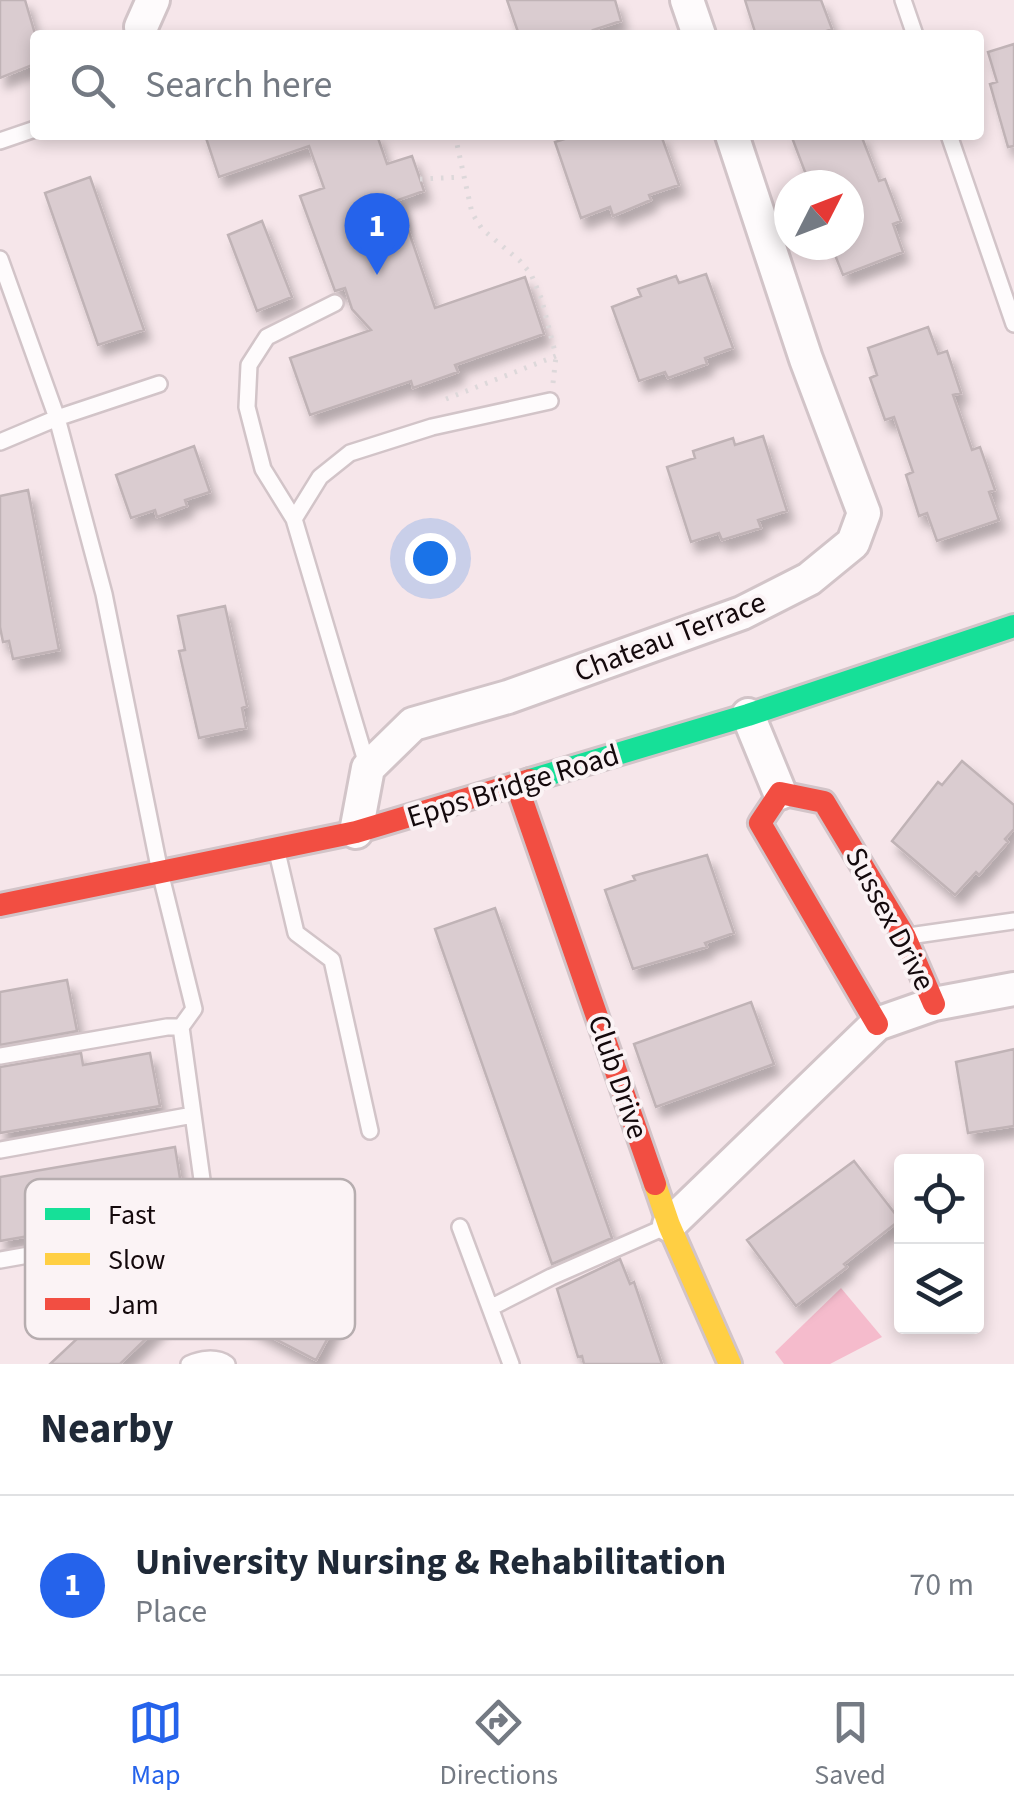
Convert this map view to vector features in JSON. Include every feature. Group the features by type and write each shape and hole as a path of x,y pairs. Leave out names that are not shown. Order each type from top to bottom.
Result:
{"street":[{"path":"687,0 696,30"},
{"name":"Chateau Terrace","path":"368,768 413,724 508,697 742,614 809,579 852,543 864,513 806,358 734,140"},
{"name":"Epps Bridge Road","path":"0,904 356,832 748,715 1014,626"},
{"path":"748,715 780,794 760,824 878,1024"},
{"path":"356,832 368,768"},
{"name":"Club Drive","path":"517,786 669,1224 730,1364"},
{"name":"Sussex Drive","path":"780,794 824,802 905,937 934,1004 1014,989"},
{"path":"669,1224 878,1024 934,1004"}],"lane":[{"path":"903,0 913,30"},
{"path":"0,140 30,131"},
{"path":"951,140 1014,324"},
{"path":"0,259 57,418 104,594 160,872 194,1009 181,1027 202,1179"},
{"path":"335,302 267,337 249,365 247,407 263,469 294,519 368,768"},
{"path":"0,442 57,418 159,384"},
{"path":"294,519 320,476 350,453 432,428 550,401"},
{"path":"276,848 296,933 332,960 370,1131"},
{"path":"905,937 1014,921"},
{"path":"0,1056 181,1027"},
{"path":"0,1150 193,1115"},
{"path":"492,1307 551,1276 669,1224"},
{"path":"460,1227 511,1364"},
{"path":"0,1260 25,1256"},
{"path":"189,1364 208,1359 220,1359 226,1364"}],"path":[{"path":"446,399 556,356 543,303 531,274 482,229 472,213 456,140"},
{"path":"420,179 462,177"}],"shaded area":[{"path":"841,1288 882,1337 830,1364 784,1364 775,1352"}],"building":[{"path":"0,0 25,0 34,30 30,30 30,66 0,78"},
{"path":"507,0 615,0 621,21 593,30 517,30"},
{"path":"745,0 821,0 832,29 829,30 754,30"},
{"path":"1014,44 1014,146 1008,147 990,84 997,82 988,52"},
{"path":"207,140 379,140 387,164 412,156 424,191 398,200 435,308 525,277 544,334 455,365 458,372 413,388 411,381 310,415 290,358 371,330 352,309 345,288 335,291 300,196 324,188 309,146 219,177"},
{"path":"663,140 679,185 649,195 651,200 613,216 610,207 581,218 555,142"},
{"path":"793,140 863,140 879,181 885,179 901,221 893,224 903,252 843,275 837,260 864,260 864,170 804,170"},
{"path":"90,177 144,330 98,345 45,193"},
{"path":"262,221 292,297 257,311 228,235"},
{"path":"706,274 733,348 705,358 707,364 668,378 665,372 639,381 612,307 641,296 638,289 676,276 679,283"},
{"path":"928,327 938,354 947,351 961,393 953,395 972,450 980,447 995,490 989,492 999,520 937,541 927,513 919,516 906,475 913,472 894,417 885,420 870,378 877,375 868,348"},
{"path":"763,436 787,511 758,520 761,528 722,540 719,533 691,542 667,467 695,458 693,451 733,438 735,445"},
{"path":"194,446 210,492 185,500 187,506 157,517 155,510 131,518 116,475"},
{"path":"28,490 59,650 13,659 9,641 3,642 0,627 0,496"},
{"path":"225,606 247,706 242,708 246,728 199,738 179,651 185,650 178,616"},
{"path":"962,761 1014,805 1014,829 1005,839 1008,842 979,875 976,872 955,895 892,841 938,782 942,785"},
{"path":"707,855 734,933 705,943 707,947 633,969 605,890 635,880 633,876"},
{"path":"495,908 612,1238 552,1264 435,929"},
{"path":"67,980 77,1031 0,1045 0,992"},
{"path":"751,1002 774,1064 656,1107 634,1044"},
{"path":"1014,1049 1014,1126 968,1133 956,1062"},
{"path":"81,1053 83,1065 150,1053 160,1106 0,1133 0,1067"},
{"path":"175,1147 180,1179 25,1179 25,1237 0,1241 0,1177"},
{"path":"854,1161 894,1212 894,1225 796,1306 747,1240"},
{"path":"620,1259 630,1284 634,1282 662,1364 584,1364 582,1356 578,1357 557,1289"},
{"path":"77,1339 146,1339 120,1364 50,1364"},
{"path":"275,1339 327,1339 316,1360"}],"traffic: fast":[{"path":"530,780 748,715 1014,626"}],"traffic: slow":[{"path":"655,1184 730,1364"}],"traffic: jam":[{"path":"0,905 356,832 530,780"},
{"path":"517,786 655,1184"},
{"path":"877,1024 760,823 780,793 824,802 905,937 934,1004"}],"place":[{"name":"University Nursing & Rehabilitation","path":"377,275"}]}
